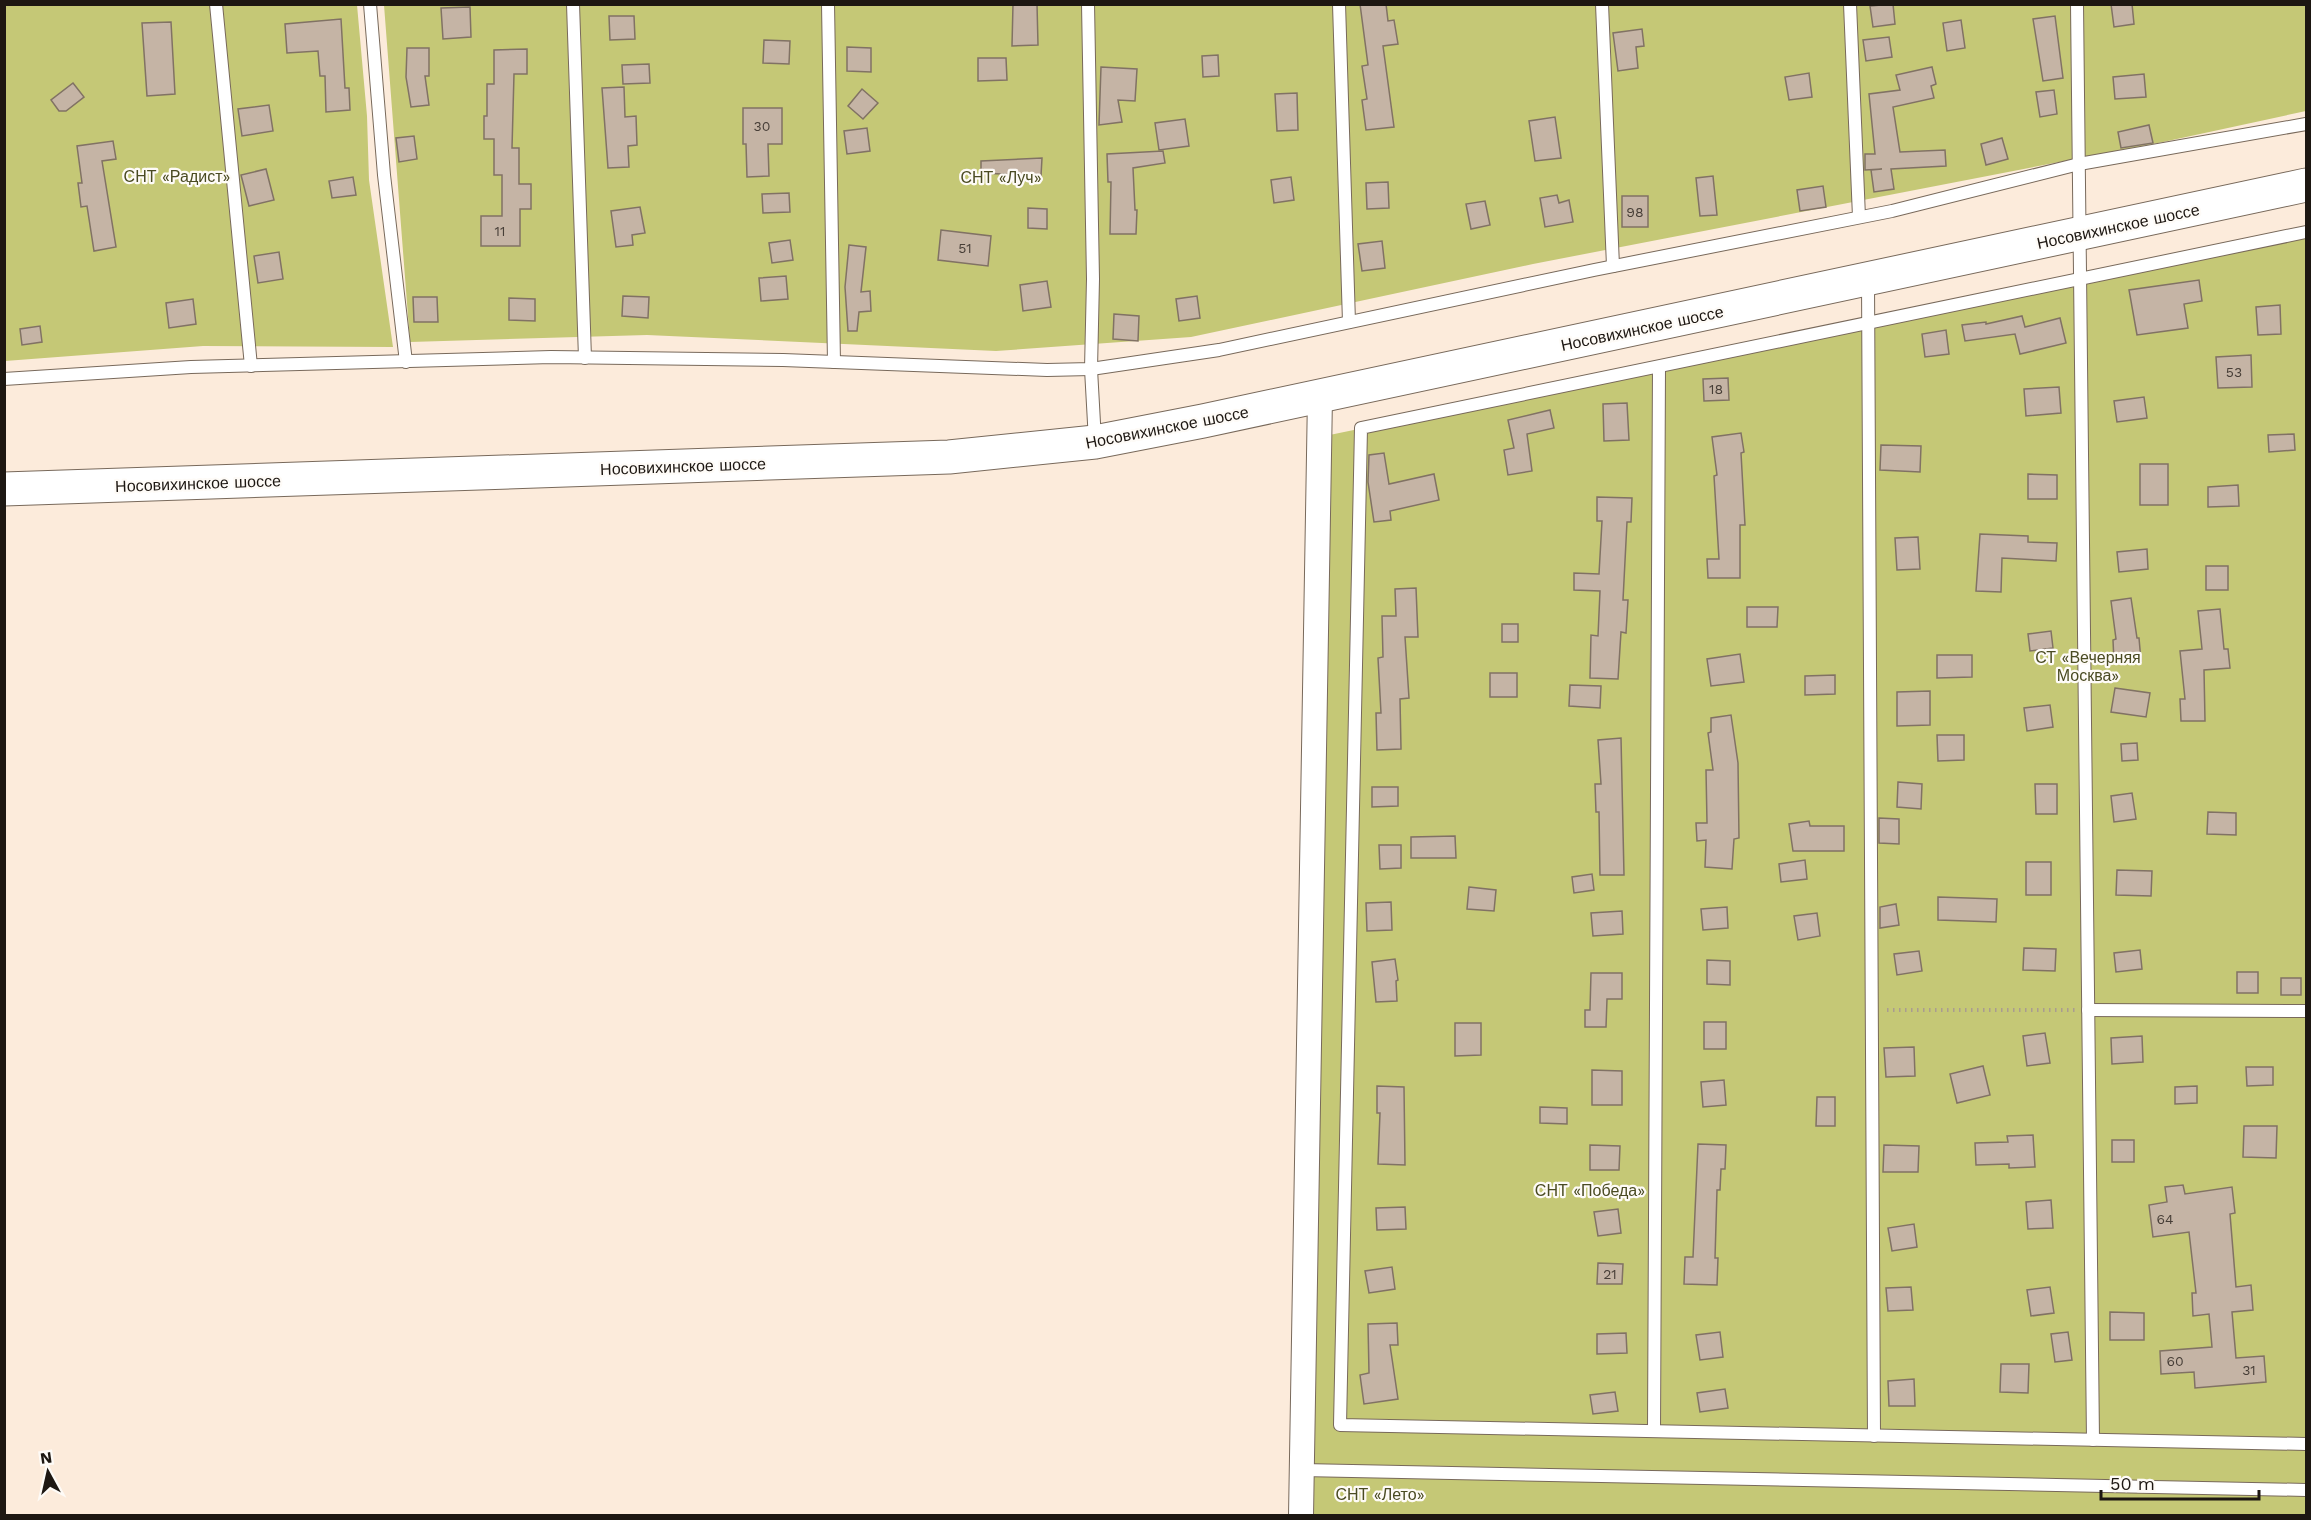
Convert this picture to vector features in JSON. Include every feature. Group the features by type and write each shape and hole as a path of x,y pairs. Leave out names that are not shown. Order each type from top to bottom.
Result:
{"main road":[{"name":"Носовихинское шоссе","path":"4,489 950,458 1095,442 2307,185"}],"street":[{"path":"1301,1515 1320,396"}],"lane":[{"path":"216,4 251,366"},
{"path":"370,4 384,175 406,362"},
{"path":"573,4 585,358"},
{"path":"828,4 834,362"},
{"path":"1088,4 1093,279 1091,369 1095,442"},
{"path":"1339,4 1349,322"},
{"path":"1602,4 1613,266"},
{"path":"1850,4 1859,217"},
{"path":"2077,4 2093,1440"},
{"path":"4,379 190,367 585,358 834,362 1047,370 1091,369 1219,350 1613,266 1859,217 2079,164 2307,124"},
{"path":"2307,232 1361,428 1340,1425 2307,1444"},
{"path":"1868,279 1874,1436"},
{"path":"1654,1431 1659,367"},
{"path":"2088,1010 2307,1011"},
{"path":"1302,1470 2307,1490"}],"path":[{"path":"1872,1010 2088,1010"}],"green space":[{"name":"СНТ «Радист»","path":"5,5 357,5 367,116 369,180 393,347 203,346 5,361"},
{"name":"СНТ «Луч»","path":"384,5 2306,5 2306,111 2163,142 1533,264 1191,337 996,351 647,335 410,342"},
{"path":"2306,232 2306,1515 1301,1516 1320,437"}],"building":[{"path":"1013,4 1037,4 1038,45 1012,46"},
{"path":"1360,4 1386,4 1388,21 1394,20 1398,44 1383,46 1394,127 1366,130 1362,100 1367,99 1362,66 1368,65"},
{"path":"1893,4 1895,24 1873,27 1870,6"},
{"path":"2111,4 2132,4 2134,24 2114,27"},
{"path":"470,7 471,37 443,39 441,8"},
{"path":"609,16 634,16 635,39 610,40"},
{"path":"2055,16 2063,78 2043,81 2033,19"},
{"path":"341,19 345,88 349,88 350,110 326,112 325,76 320,76 318,51 287,53 285,24"},
{"path":"1961,20 1965,48 1947,51 1943,23"},
{"path":"171,22 175,94 147,96 142,23"},
{"path":"1642,29 1644,46 1636,47 1638,68 1618,71 1613,33"},
{"path":"1889,37 1892,57 1866,61 1863,40"},
{"path":"764,40 790,41 789,64 763,63"},
{"path":"847,47 871,48 871,72 847,71"},
{"path":"407,48 429,48 429,76 425,76 429,105 411,107 406,77"},
{"path":"527,49 527,74 514,74 512,148 519,148 519,184 531,184 531,209 520,209 520,246 481,246 481,216 502,216 502,175 494,175 494,139 484,139 487,84 494,84 494,50"},
{"path":"1218,55 1219,76 1203,77 1202,56"},
{"path":"978,58 1006,58 1007,80 978,81"},
{"path":"649,64 650,83 623,84 622,65"},
{"path":"1101,67 1137,69 1135,101 1118,100 1122,122 1099,125"},
{"path":"1932,67 1936,84 1931,86 1934,98 1893,107 1900,152 1945,150 1946,166 1891,169 1894,189 1874,192 1871,170 1882,169 1865,170 1865,154 1875,154 1869,94 1900,90 1896,75"},
{"path":"1809,73 1812,97 1789,100 1785,77"},
{"path":"2144,74 2146,97 2115,99 2113,77"},
{"path":"73,83 84,97 66,111 59,111 51,100"},
{"path":"624,87 625,117 636,116 637,145 628,146 629,167 608,168 602,88"},
{"path":"862,89 878,103 863,119 848,106"},
{"path":"2054,90 2057,114 2040,117 2036,92"},
{"path":"1297,93 1298,130 1277,131 1275,94"},
{"path":"269,105 273,131 242,136 238,109"},
{"path":"743,108 782,108 782,144 768,144 769,176 747,177 746,144 743,144"},
{"path":"1555,117 1561,158 1535,161 1529,121"},
{"path":"1185,119 1189,146 1159,150 1155,123"},
{"path":"2149,125 2153,143 2121,148 2118,132"},
{"path":"867,128 870,151 847,154 844,131"},
{"path":"414,136 417,159 399,162 396,138"},
{"path":"2002,138 2008,159 1986,165 1981,144"},
{"path":"113,141 116,159 102,161 116,247 94,251 87,206 81,207 78,183 82,183 77,146"},
{"path":"1163,151 1165,163 1133,168 1135,210 1137,210 1136,234 1110,234 1111,182 1108,182 1107,154"},
{"path":"1042,158 1041,176 981,173 981,161"},
{"path":"266,169 274,200 249,206 241,175"},
{"path":"1713,176 1717,215 1700,216 1696,178"},
{"path":"353,177 356,195 332,198 329,181"},
{"path":"1291,177 1294,200 1274,203 1271,180"},
{"path":"1388,182 1389,208 1367,209 1366,183"},
{"path":"1823,186 1826,207 1800,211 1797,190"},
{"path":"789,193 790,212 763,213 762,194"},
{"path":"1557,195 1559,203 1569,200 1573,222 1545,227 1540,198"},
{"path":"1622,196 1648,196 1648,227 1622,227"},
{"path":"1485,201 1490,225 1471,229 1466,204"},
{"path":"640,207 645,233 632,235 633,245 616,247 611,211"},
{"path":"1028,208 1047,209 1047,229 1028,228"},
{"path":"941,230 991,236 988,266 938,260"},
{"path":"790,240 793,260 772,263 769,243"},
{"path":"1382,241 1385,268 1362,271 1358,244"},
{"path":"849,245 866,247 861,292 870,291 871,311 859,312 857,331 848,331 845,287"},
{"path":"279,252 283,279 258,283 254,256"},
{"path":"786,276 788,299 761,301 759,278"},
{"path":"2199,280 2202,301 2184,304 2188,328 2137,335 2129,290"},
{"path":"1047,281 1051,307 1023,311 1020,285"},
{"path":"623,296 649,297 648,318 622,316"},
{"path":"1197,296 1200,318 1179,321 1176,299"},
{"path":"413,297 437,297 438,322 414,322"},
{"path":"509,298 535,299 535,321 509,320"},
{"path":"193,299 196,324 169,328 166,303"},
{"path":"2280,305 2281,334 2258,335 2256,307"},
{"path":"1114,314 1139,316 1138,341 1113,339"},
{"path":"2022,316 2025,327 2060,318 2066,343 2020,354 2015,334 1965,341 1962,325 1986,322 1986,324"},
{"path":"40,326 42,342 22,345 20,329"},
{"path":"1946,330 1949,354 1925,357 1922,334"},
{"path":"2251,355 2252,387 2218,388 2216,357"},
{"path":"1728,378 1729,400 1704,401 1703,379"},
{"path":"2059,387 2061,413 2026,416 2024,389"},
{"path":"2144,397 2147,418 2117,422 2114,401"},
{"path":"1627,403 1629,440 1604,441 1603,404"},
{"path":"1550,410 1554,428 1527,434 1532,471 1508,475 1504,450 1514,448 1508,420"},
{"path":"1741,433 1744,452 1741,453 1745,525 1740,525 1740,578 1708,578 1707,559 1719,559 1714,476 1717,475 1712,437"},
{"path":"2294,434 2295,450 2269,452 2268,435"},
{"path":"1881,445 1921,446 1920,472 1880,470"},
{"path":"1384,453 1389,484 1434,474 1439,500 1390,511 1391,520 1374,522 1368,482 1369,455"},
{"path":"2140,464 2168,464 2168,505 2140,505"},
{"path":"2028,474 2057,475 2057,499 2028,499"},
{"path":"2238,485 2239,506 2208,507 2208,487"},
{"path":"1597,497 1632,498 1631,522 1627,522 1623,600 1628,600 1626,633 1621,632 1618,679 1590,678 1591,635 1598,636 1600,591 1574,590 1574,573 1599,574 1602,521 1597,521"},
{"path":"1980,534 2028,536 2028,542 2057,543 2056,561 2002,558 2001,592 1976,591"},
{"path":"1918,537 1920,569 1897,570 1895,538"},
{"path":"2147,549 2148,569 2119,572 2117,552"},
{"path":"2206,566 2228,566 2228,590 2206,590"},
{"path":"1416,588 1418,637 1405,637 1409,698 1400,699 1401,749 1377,750 1376,713 1381,713 1378,658 1383,657 1382,616 1396,616 1395,589"},
{"path":"2131,598 2141,661 2114,662 2113,640 2116,639 2111,601"},
{"path":"1747,607 1778,607 1777,627 1747,627"},
{"path":"2220,609 2224,649 2228,649 2230,668 2204,670 2205,721 2181,721 2180,699 2185,699 2180,651 2202,649 2198,611"},
{"path":"1502,624 1518,624 1518,642 1502,642"},
{"path":"2051,631 2053,648 2030,651 2028,634"},
{"path":"1740,654 1744,682 1711,686 1707,659"},
{"path":"1937,655 1972,655 1972,677 1937,678"},
{"path":"1490,673 1517,673 1517,697 1490,697"},
{"path":"1835,675 1835,694 1805,695 1805,676"},
{"path":"1570,685 1601,686 1600,708 1569,706"},
{"path":"2115,688 2150,693 2146,717 2111,712"},
{"path":"1930,691 1930,725 1897,726 1897,692"},
{"path":"2050,705 2053,727 2027,731 2024,708"},
{"path":"1731,715 1738,763 1739,838 1734,839 1732,869 1705,867 1706,840 1697,841 1696,823 1707,823 1706,770 1713,770 1708,733 1711,732 1711,718"},
{"path":"1937,735 1964,735 1964,760 1938,761"},
{"path":"1621,738 1624,875 1600,875 1599,812 1596,812 1595,784 1601,784 1598,740"},
{"path":"2137,743 2138,760 2122,761 2121,744"},
{"path":"1898,782 1922,784 1921,809 1897,807"},
{"path":"2035,784 2057,784 2057,814 2036,814"},
{"path":"1372,787 1398,787 1398,806 1372,807"},
{"path":"2132,793 2136,819 2114,822 2111,796"},
{"path":"2208,812 2236,813 2236,835 2207,834"},
{"path":"1879,818 1899,819 1899,844 1879,843"},
{"path":"1809,821 1810,826 1844,826 1844,851 1793,851 1789,824"},
{"path":"1455,836 1456,858 1411,858 1411,837"},
{"path":"1379,845 1401,845 1401,868 1380,869"},
{"path":"1805,860 1807,879 1781,882 1779,864"},
{"path":"2026,862 2051,862 2051,895 2026,895"},
{"path":"2117,870 2152,871 2151,896 2116,895"},
{"path":"1592,874 1594,890 1574,893 1572,877"},
{"path":"1469,887 1496,890 1494,911 1467,909"},
{"path":"1938,897 1997,899 1996,922 1938,920"},
{"path":"1391,902 1392,930 1367,931 1366,903"},
{"path":"1896,904 1899,925 1880,928 1880,907"},
{"path":"1727,907 1728,928 1703,930 1701,909"},
{"path":"1622,911 1623,934 1593,936 1591,913"},
{"path":"1817,913 1820,936 1798,940 1794,916"},
{"path":"2024,948 2056,949 2055,971 2023,970"},
{"path":"2140,950 2142,969 2116,972 2114,953"},
{"path":"1919,951 1922,971 1897,975 1894,954"},
{"path":"1395,959 1398,980 1396,981 1397,1001 1376,1002 1372,962"},
{"path":"1707,960 1730,961 1730,985 1707,984"},
{"path":"2237,972 2258,972 2258,993 2237,993"},
{"path":"1591,973 1622,973 1622,999 1607,999 1606,1027 1585,1027 1585,1010 1590,1010"},
{"path":"2281,978 2301,978 2301,995 2281,995"},
{"path":"1704,1022 1726,1022 1726,1049 1704,1049"},
{"path":"1455,1023 1481,1023 1481,1055 1455,1056"},
{"path":"2045,1033 2050,1063 2027,1066 2023,1036"},
{"path":"2142,1036 2143,1062 2112,1064 2111,1038"},
{"path":"1914,1047 1915,1076 1886,1077 1884,1048"},
{"path":"1983,1066 1990,1095 1957,1103 1950,1074"},
{"path":"2246,1067 2273,1067 2273,1085 2247,1086"},
{"path":"1592,1070 1622,1071 1622,1105 1592,1105"},
{"path":"1724,1080 1726,1105 1703,1107 1701,1082"},
{"path":"1377,1086 1404,1087 1405,1165 1378,1164 1380,1113 1377,1113"},
{"path":"2197,1086 2197,1103 2175,1104 2175,1087"},
{"path":"1817,1097 1835,1097 1835,1126 1816,1126"},
{"path":"1540,1107 1567,1108 1567,1124 1540,1123"},
{"path":"2244,1126 2277,1126 2276,1158 2243,1157"},
{"path":"2033,1135 2035,1167 2009,1168 2009,1164 1976,1165 1975,1143 2008,1142 2007,1136"},
{"path":"2112,1140 2134,1140 2134,1162 2112,1162"},
{"path":"1698,1144 1726,1145 1725,1169 1721,1169 1720,1190 1717,1190 1715,1258 1718,1258 1717,1285 1684,1284 1685,1257 1693,1257"},
{"path":"1590,1145 1620,1146 1619,1170 1590,1170"},
{"path":"1884,1145 1919,1146 1918,1172 1883,1172"},
{"path":"2183,1185 2185,1194 2232,1187 2235,1213 2230,1214 2236,1287 2251,1285 2253,1310 2232,1312 2236,1358 2264,1356 2266,1382 2195,1388 2194,1372 2161,1374 2160,1351 2212,1347 2209,1314 2193,1316 2192,1293 2196,1293 2189,1232 2153,1237 2149,1205 2167,1202 2165,1187"},
{"path":"2051,1200 2053,1228 2028,1229 2026,1202"},
{"path":"1405,1207 1406,1229 1377,1230 1376,1208"},
{"path":"1618,1209 1621,1233 1598,1236 1594,1212"},
{"path":"1914,1224 1917,1247 1892,1251 1888,1228"},
{"path":"1598,1263 1623,1264 1622,1284 1597,1284"},
{"path":"1392,1267 1395,1289 1369,1293 1365,1271"},
{"path":"1911,1287 1913,1310 1888,1311 1886,1288"},
{"path":"2050,1287 2054,1313 2031,1316 2027,1290"},
{"path":"2110,1312 2144,1313 2144,1340 2110,1340"},
{"path":"1397,1323 1398,1345 1390,1345 1398,1399 1364,1404 1360,1375 1369,1373 1368,1324"},
{"path":"1720,1332 1723,1357 1700,1360 1696,1335"},
{"path":"2068,1332 2072,1360 2055,1362 2051,1334"},
{"path":"1626,1333 1627,1353 1597,1354 1597,1334"},
{"path":"2001,1364 2029,1364 2028,1393 2000,1392"},
{"path":"1914,1379 1915,1406 1889,1406 1888,1381"},
{"path":"1725,1389 1728,1408 1700,1412 1697,1393"},
{"path":"1615,1392 1618,1411 1593,1414 1590,1395"}],"park label":[{"name":"СТ «Вечерняя Москва»","path":"2088,666"},
{"name":"СНТ «Победа»","path":"1590,1190"},
{"name":"СНТ «Лето»","path":"1380,1494"}]}
